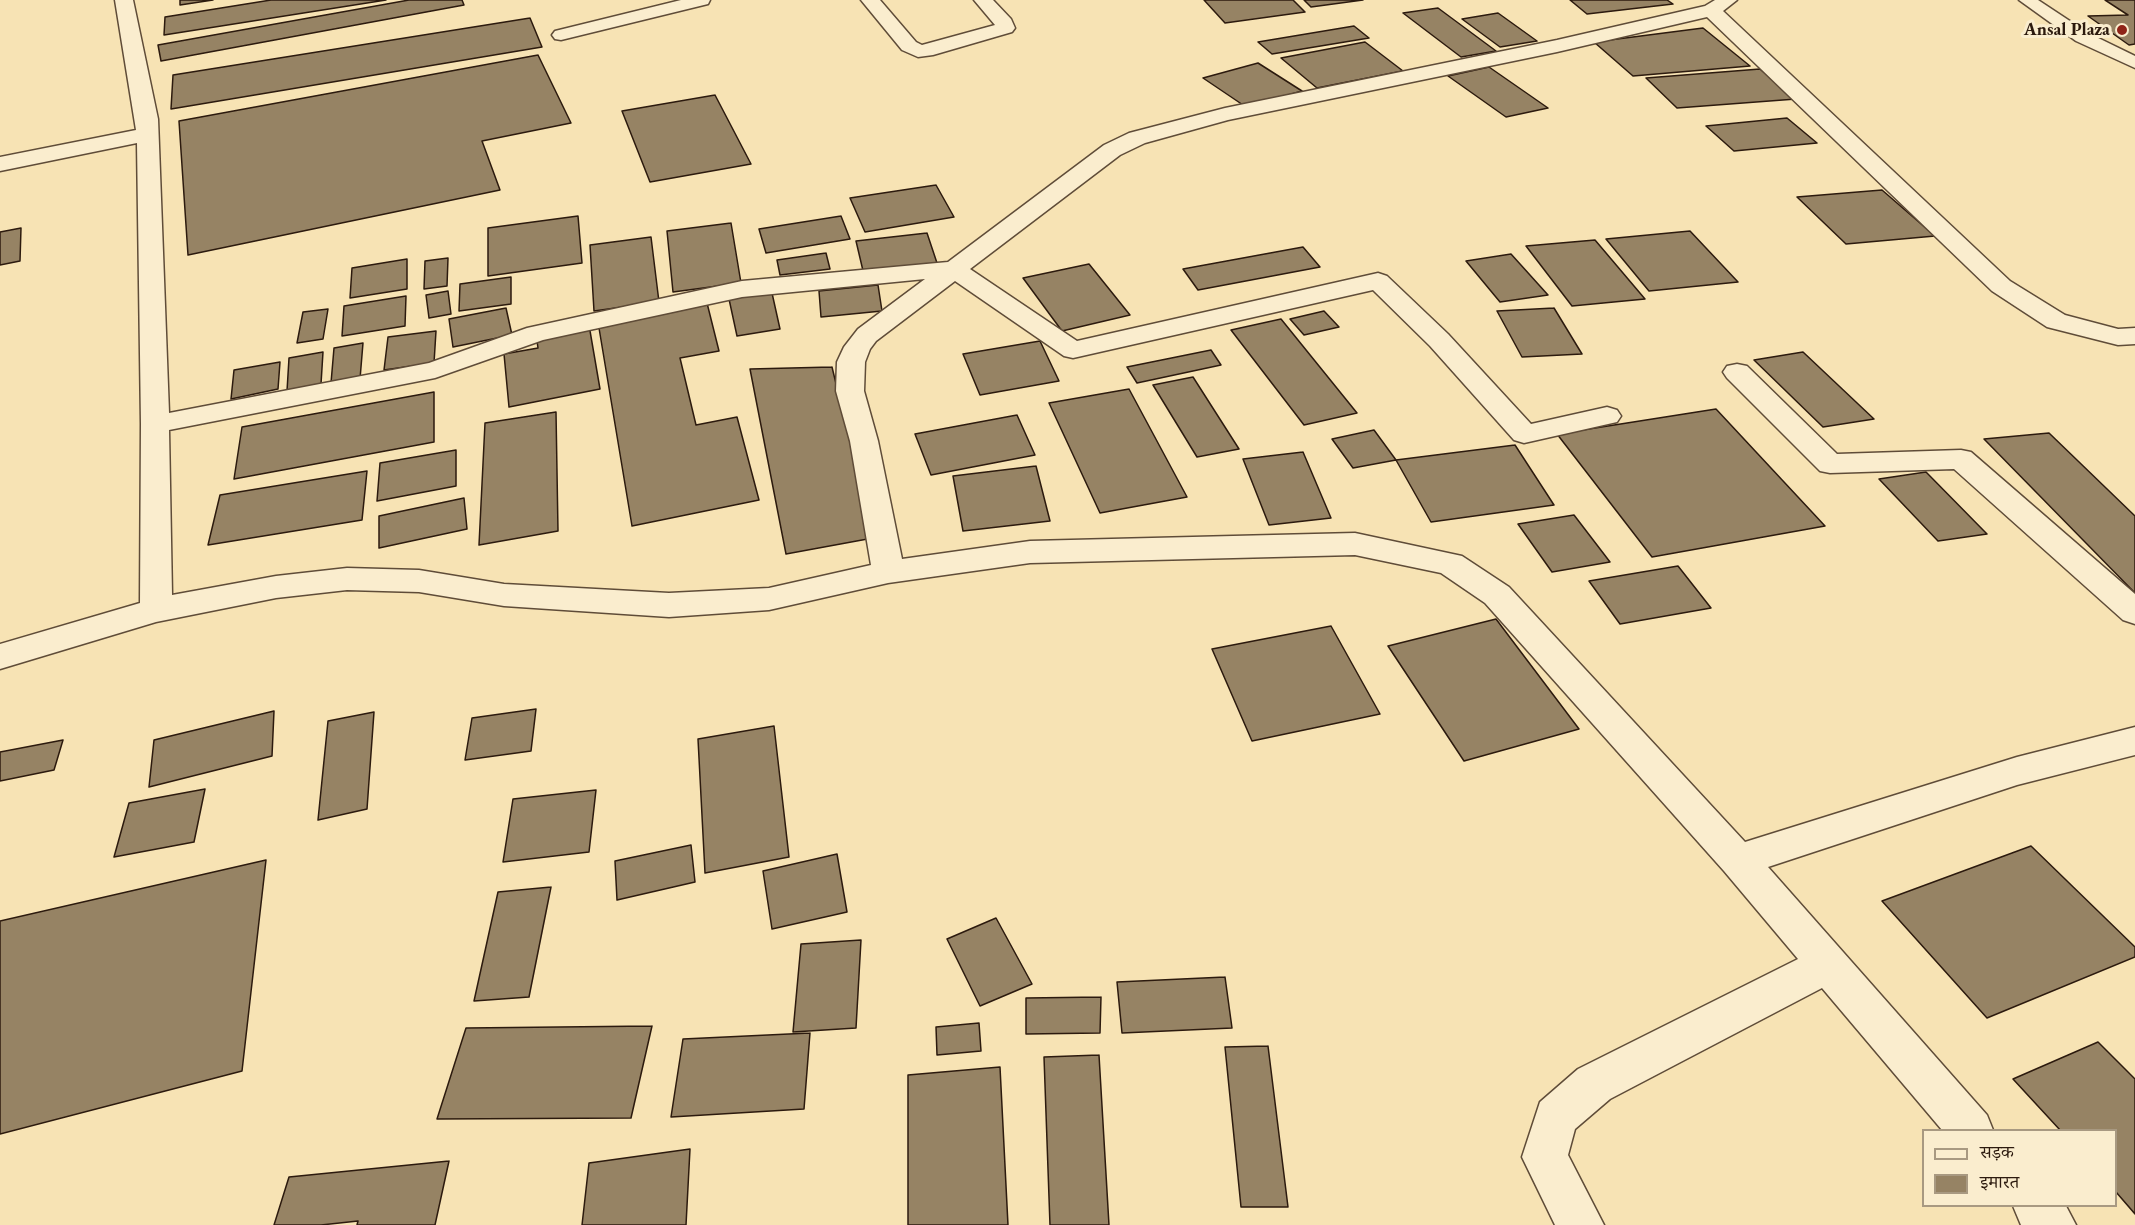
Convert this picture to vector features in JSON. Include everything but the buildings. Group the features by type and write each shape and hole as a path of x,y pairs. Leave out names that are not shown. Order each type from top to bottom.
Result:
{"street":[{"path":"124,0 147,119 155,424 156,610"},
{"path":"870,0 909,46 918,51 926,51 1005,28 1004,23 983,0"},
{"path":"888,572 864,441 850,392 851,362 857,347 867,335 1112,150 1137,138 1224,114 1557,46 1719,5 2001,286 2056,321 2118,337 2135,336"},
{"path":"0,164 147,134"},
{"path":"155,424 435,370 536,334 742,289 954,269 1073,350 1378,281 1439,340 1524,434 1607,416"},
{"path":"1737,372 1830,464 1960,459 2135,612"},
{"path":"0,657 156,610 276,587 347,579 418,581 504,595 669,605 769,599 888,572 1030,552 1355,544 1451,564 1497,595 1738,860 1969,1129"},
{"path":"1738,860 2017,771 2135,741"},
{"path":"1580,1225 1545,1157 1556,1118 1594,1084 1828,964"},
{"path":"2037,1207 2052,1225"}],"lane":[{"path":"561,35 702,0"},
{"path":"2027,0 2082,37 2135,63"}],"place":[{"name":"Ansal Plaza","path":"2122,30"}]}
